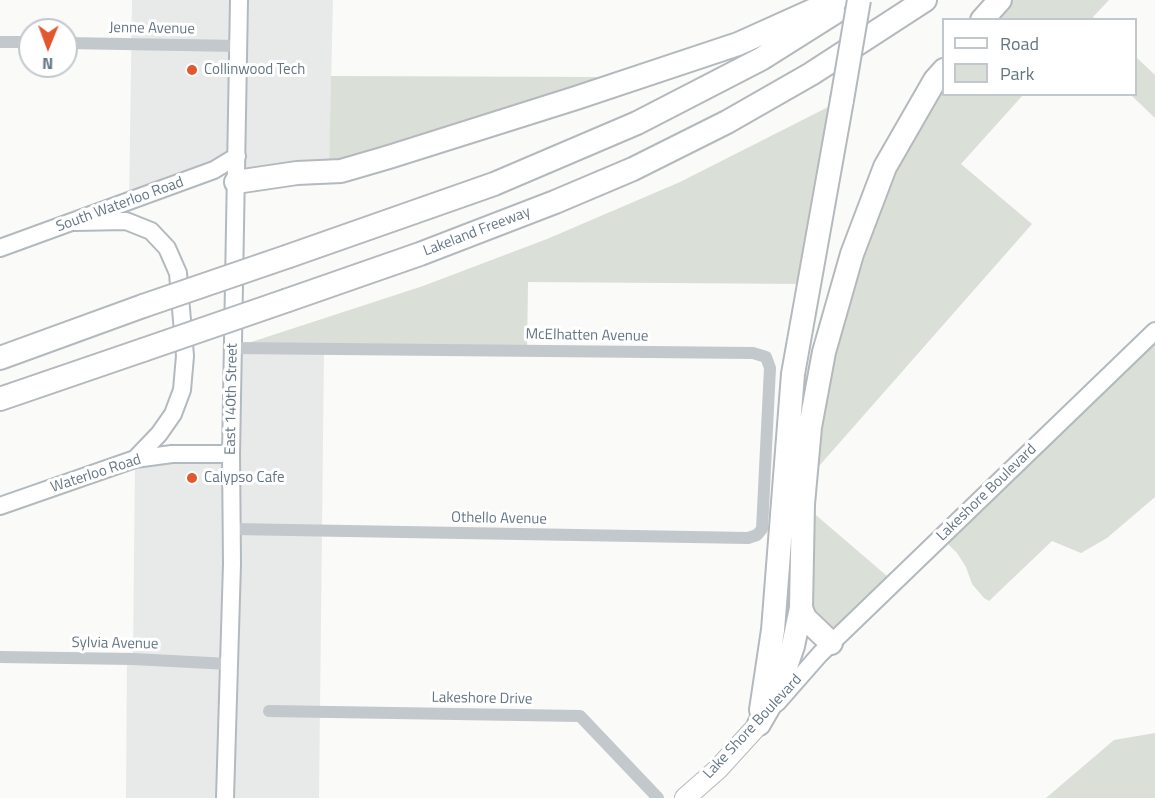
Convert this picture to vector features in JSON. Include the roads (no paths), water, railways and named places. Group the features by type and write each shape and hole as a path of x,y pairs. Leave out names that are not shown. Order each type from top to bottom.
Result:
{"highway":[{"path":"236,182 297,173 341,171 389,158 738,44 836,0"},
{"path":"759,724 773,630 793,374 858,0"},
{"path":"0,358 494,184 637,123 761,59 858,0"},
{"name":"Lakeland Freeway","path":"0,399 420,254 633,169 727,122 811,74 925,0"},
{"path":"984,18 1000,0"},
{"path":"759,724 777,693 793,646 801,608 803,504 810,427 824,352 852,254 885,167 942,71"},
{"path":"0,341 143,306"},
{"path":"801,608 825,649"}],"main road":[{"name":"Lake Shore Boulevard","path":"685,798 718,769 759,724"}],"street":[{"name":"East 140th Street","path":"225,798 233,529 231,454 239,0"},
{"path":"0,42 18,42"},
{"name":"Jenne Avenue","path":"78,43 238,46"},
{"name":"South Waterloo Road","path":"4,246 214,170 237,156"},
{"path":"75,222 126,221 151,231 167,248 178,273 185,356 182,390 173,414 159,434 135,459"},
{"name":"Lakeshore Boulevard","path":"825,649 1155,332"},
{"name":"McElhatten Avenue","path":"233,348 753,353 766,357 770,368 762,529"},
{"name":"Waterloo Road","path":"0,506 135,459 172,454 231,454"},
{"name":"Othello Avenue","path":"233,529 748,538 757,535 762,529"},
{"name":"Lake Shore Boulevard","path":"759,724 825,649"},
{"name":"Sylvia Avenue","path":"0,657 133,659 229,664"},
{"name":"Lakeshore Drive","path":"269,711 580,716 658,798"}],"place":[{"name":"Collinwood Tech","path":"192,70"},
{"name":"Calypso Cafe","path":"192,478"}]}
